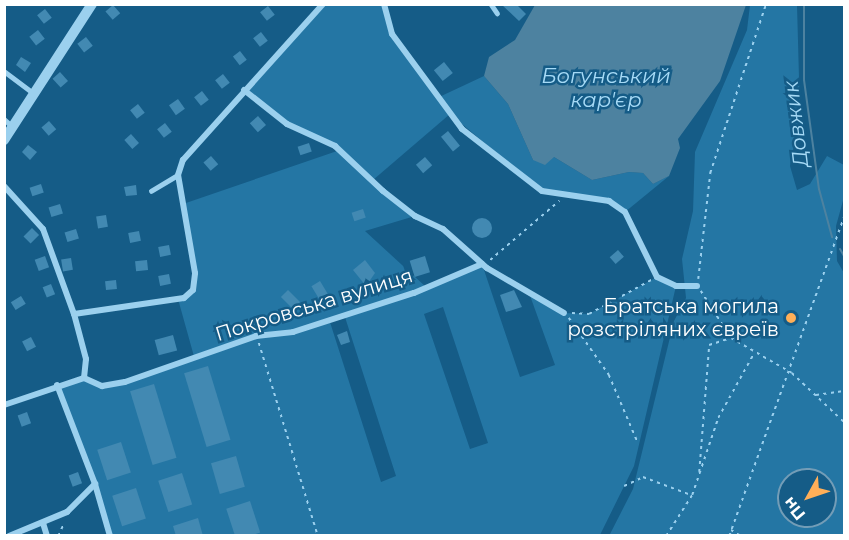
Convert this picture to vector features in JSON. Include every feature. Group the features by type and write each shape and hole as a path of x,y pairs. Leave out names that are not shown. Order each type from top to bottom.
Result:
{"street":[{"path":"4,140 32,92 92,4"},
{"path":"74,314 184,298 193,290 195,273 178,175 183,160 323,4"},
{"path":"384,4 392,34 462,129 542,191 609,201 624,212 657,277 676,286 697,286"},
{"path":"244,90 287,124 335,146 415,216 443,229 482,264 564,313"},
{"path":"4,186 43,229 74,314 86,359 84,378 57,385 4,405"},
{"name":"Покровська вулиця","path":"84,378 102,386 125,382 256,336 293,332 414,293 482,264"},
{"path":"57,385 95,484 110,536"},
{"path":"9,536 43,523 72,508 95,484"},
{"path":"43,523 47,536"}],"lane":[{"path":"491,4 497,13"},
{"path":"4,71 32,92"},
{"path":"4,119 13,127"},
{"path":"151,191 178,175"}],"path":[{"path":"766,4 710,173 697,286 731,338 792,373 844,422"},
{"path":"482,264 567,195"},
{"path":"729,536 792,373 844,217"},
{"path":"564,313 589,314 657,277"},
{"path":"564,313 609,375 638,443"},
{"path":"256,336 318,536"},
{"path":"699,476 709,345 731,338"},
{"path":"666,536 692,495 718,418 755,352"},
{"path":"815,395 844,391"},
{"path":"624,486 643,477 692,495"},
{"path":"731,530 741,536"}],"shaded area":[{"path":"323,5 384,5 392,34 437,98 484,76 508,104 533,160 554,157 592,180 629,172 643,173 653,184 669,176 625,212 609,201 542,191 450,114 373,180 415,216 365,231 426,287 482,264 520,377 555,365 528,290 564,313 589,314 657,277 676,286 634,466 600,535 110,535 57,385 84,378 102,386 195,360 178,299 193,290 195,273 183,204 340,150 287,124 244,90","holes":["443,307 488,443 470,449 424,314","344,314 396,476 381,482 329,319"]},
{"path":"750,5 797,5 800,114 790,166 797,190 810,184 827,156 844,165 844,197 836,226 837,261 844,273 844,535 609,536 633,489 674,321 686,298 682,259 693,211 695,152 747,30"}],"water":[{"name":"Богунський кар'єр","path":"535,5 746,5 720,81 678,139 680,148 669,176 653,184 643,173 629,172 592,180 554,157 545,165 533,160 508,104 484,76 489,57 515,40"}],"building":[{"path":"501,4 516,4 526,14 519,21"},
{"path":"113,5 120,13 113,20 105,12"},
{"path":"268,6 275,15 267,21 260,12"},
{"path":"45,9 52,18 44,24 37,15"},
{"path":"38,30 45,39 36,45 29,37"},
{"path":"261,32 268,41 260,47 253,38"},
{"path":"86,37 93,46 84,52 77,44"},
{"path":"240,51 247,60 240,65 233,57"},
{"path":"21,57 31,63 25,72 16,65"},
{"path":"444,62 453,73 443,81 434,70"},
{"path":"60,72 68,81 61,88 53,79"},
{"path":"223,74 230,83 222,89 215,80"},
{"path":"202,91 209,100 201,106 194,97"},
{"path":"178,99 185,109 176,115 169,105"},
{"path":"138,104 145,113 137,119 130,110"},
{"path":"258,116 266,125 258,132 250,123"},
{"path":"49,121 56,129 49,136 41,128"},
{"path":"165,123 172,132 164,138 157,129"},
{"path":"448,131 460,146 453,151 441,137"},
{"path":"131,134 139,143 132,149 124,140"},
{"path":"309,143 312,152 300,155 298,147"},
{"path":"28,145 37,152 30,160 22,152"},
{"path":"211,156 218,164 211,171 203,163"},
{"path":"425,157 432,165 423,173 416,165"},
{"path":"41,184 44,193 32,196 30,188"},
{"path":"136,185 137,195 126,196 124,187"},
{"path":"60,204 63,214 51,217 49,208"},
{"path":"363,209 366,218 354,221 352,213"},
{"path":"106,215 108,227 98,228 96,217"},
{"path":"482,218 489,221 492,228 489,235 482,238 475,235 472,228 475,221"},
{"path":"32,228 39,235 31,244 24,236"},
{"path":"76,229 79,239 67,242 65,233"},
{"path":"139,231 141,241 130,243 128,233"},
{"path":"169,245 171,255 160,257 158,247"},
{"path":"618,250 624,257 616,264 610,257"},
{"path":"45,256 49,267 39,271 35,260"},
{"path":"425,256 430,272 415,277 410,261"},
{"path":"71,258 73,270 63,271 61,260"},
{"path":"147,260 148,270 136,271 135,261"},
{"path":"365,260 375,273 366,286 353,270"},
{"path":"169,274 171,284 160,286 158,276"},
{"path":"116,280 117,289 106,290 105,281"},
{"path":"320,281 329,296 320,301 311,286"},
{"path":"51,284 55,294 47,298 43,287"},
{"path":"288,290 300,302 293,309 281,297"},
{"path":"514,290 522,307 506,312 500,295"},
{"path":"21,296 26,304 16,310 11,302"},
{"path":"347,331 350,342 341,345 337,335"},
{"path":"173,335 177,350 159,355 155,340"},
{"path":"31,337 36,347 27,351 22,342"},
{"path":"208,366 231,440 207,447 184,373"},
{"path":"154,384 177,458 153,465 130,391"},
{"path":"27,412 31,423 22,427 18,415"},
{"path":"121,442 131,472 107,480 97,450"},
{"path":"236,456 245,487 220,494 211,463"},
{"path":"78,472 82,483 73,487 69,475"},
{"path":"182,473 192,504 168,512 158,481"},
{"path":"136,488 146,518 122,526 112,496"},
{"path":"250,501 260,532 249,536 235,536 226,509"},
{"path":"198,518 203,536 176,536 173,526"}],"waterway":[{"name":"Довжик","path":"804,4 804,80 819,189 832,237"},
{"name":"Довжик","path":"840,249 844,256"}],"place":[{"name":"Братська могила розстріляних євреїв","path":"791,318"}]}
